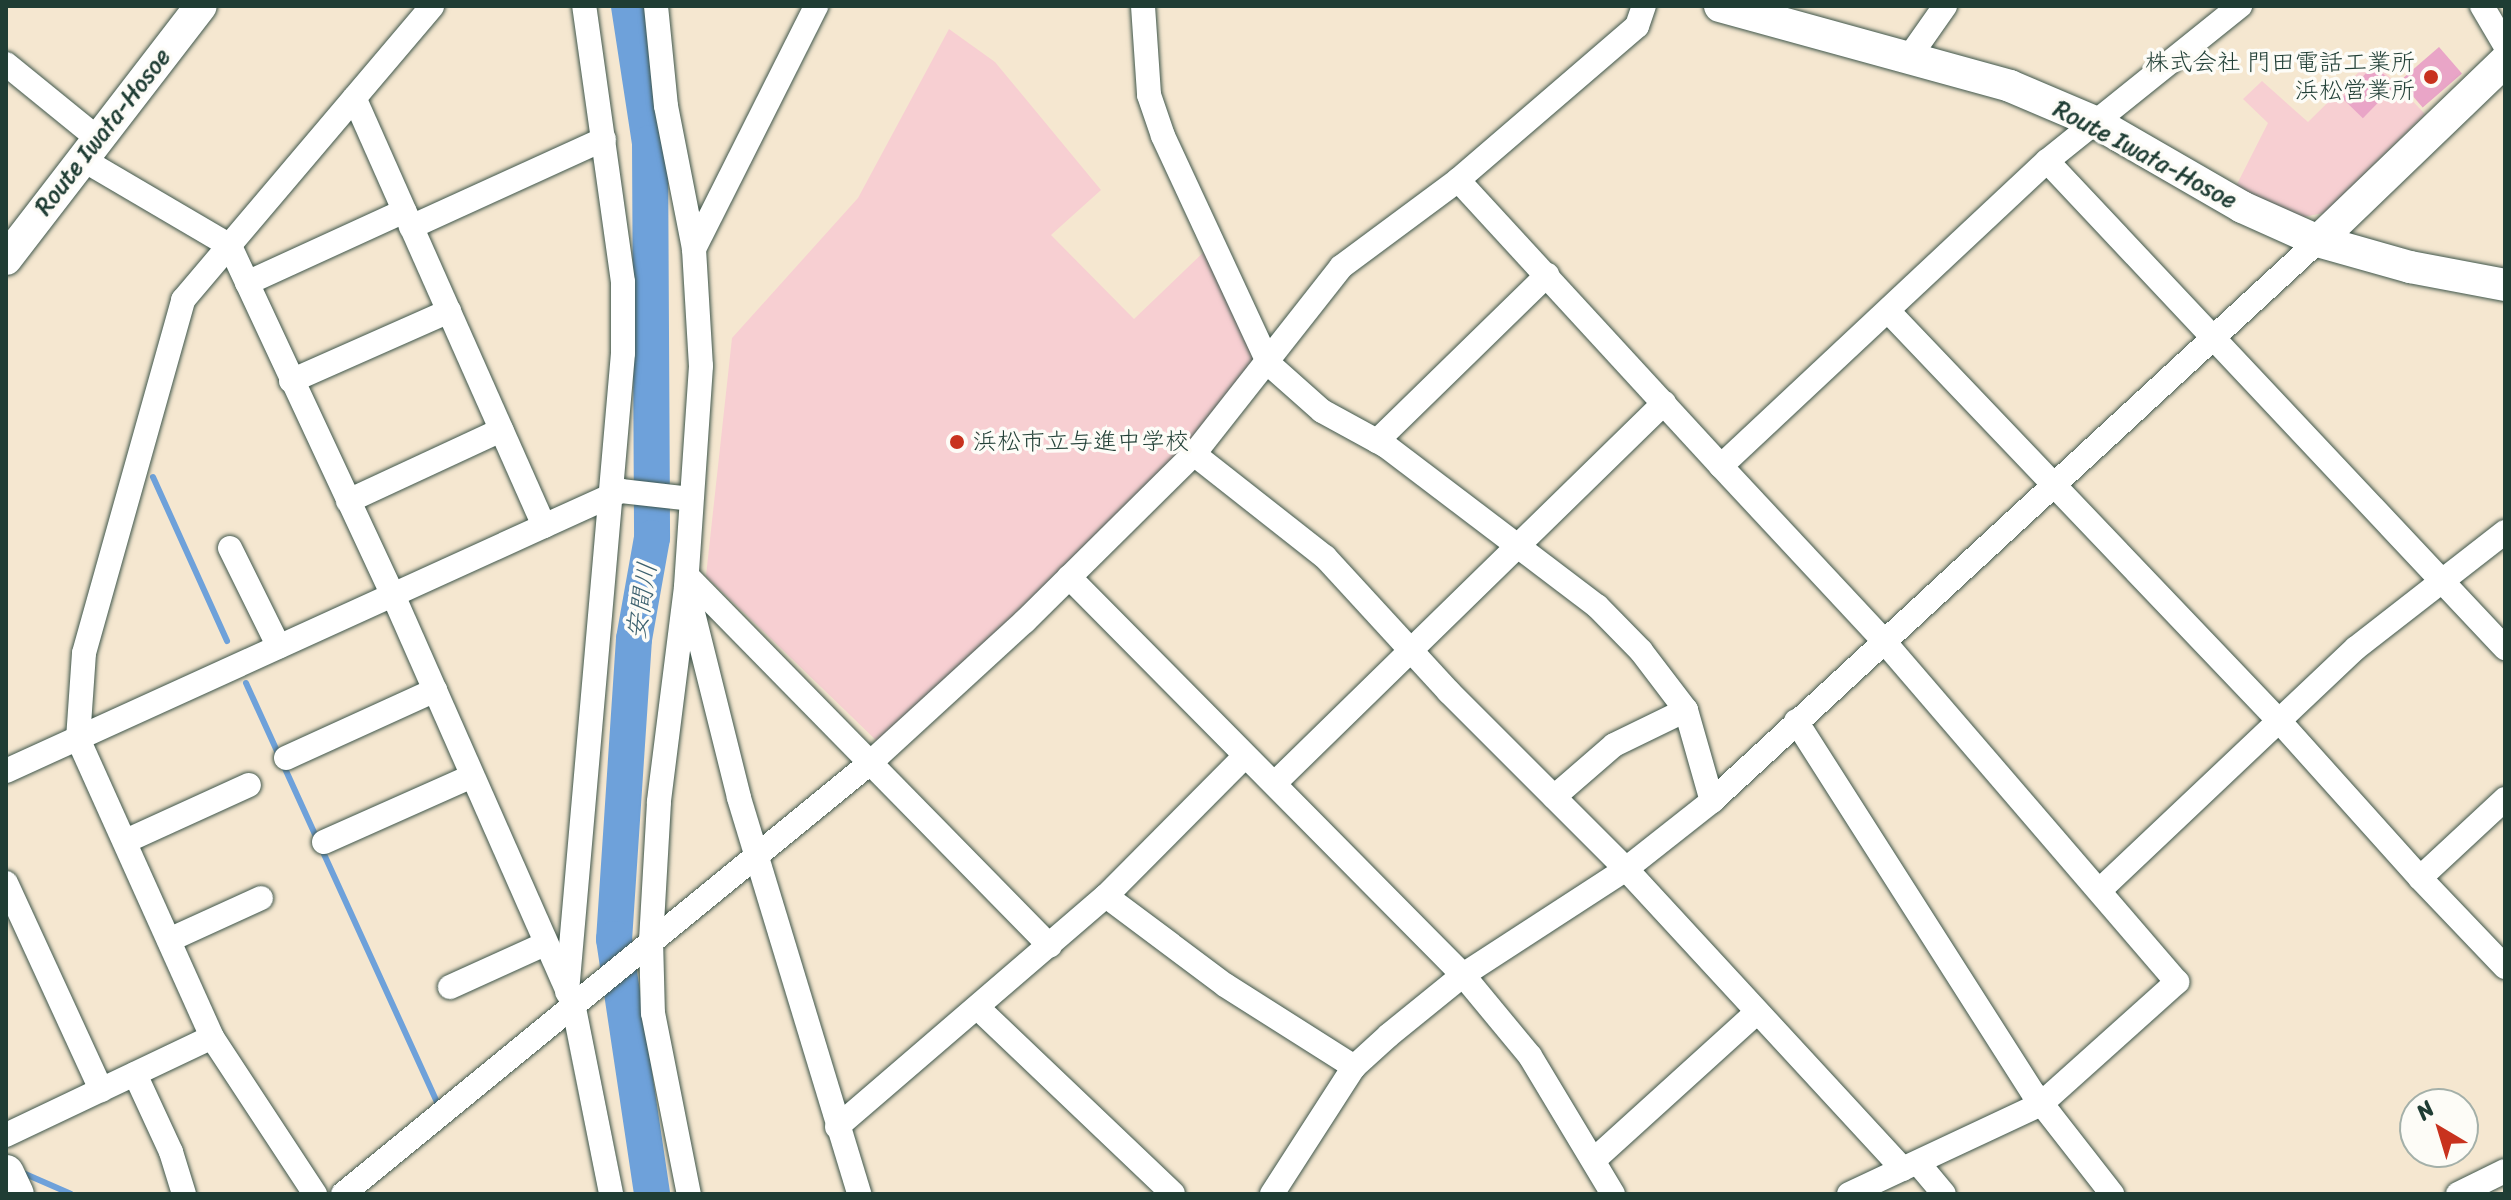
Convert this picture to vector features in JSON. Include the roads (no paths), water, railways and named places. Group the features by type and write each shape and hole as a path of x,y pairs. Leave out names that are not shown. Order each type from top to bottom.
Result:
{"main road":[{"name":"Route Iwata-Hosoe","path":"6,259 201,6"},
{"name":"Route Iwata-Hosoe","path":"1720,6 2010,86 2095,122 2242,207 2318,241 2410,267 2505,285"},
{"path":"2318,241 2505,61"},
{"path":"6,1173 16,1194"}],"street":[{"path":"315,1194 212,1037 78,739 84,653 183,300 432,6"},
{"path":"584,6 623,282 617,494 574,997 611,1194"},
{"path":"656,6 666,106 694,249 701,366 685,498 686,582 659,802 647,943 653,1013 689,1194"},
{"path":"694,249 816,6"},
{"path":"1143,6 1149,95 1163,136 1269,364 1322,411 1377,441 1519,544 1597,606 1641,651 1686,710 1712,801"},
{"path":"346,1193 574,997 647,943 870,763 1069,577 1194,454 1269,364 1341,267 1458,180 1637,26 1644,6"},
{"path":"1910,56 1945,6"},
{"path":"1721,466 2047,161 2240,6"},
{"path":"2482,6 2505,45"},
{"path":"6,64 89,148 230,246 393,595 545,944 574,997"},
{"path":"354,98 544,526"},
{"path":"247,283 604,139"},
{"path":"2047,161 2442,577 2505,648"},
{"path":"1458,180 1884,641 2177,982 2041,1104 1849,1194"},
{"path":"1272,1194 1354,1067 1463,975 1626,869 1712,801 2318,241"},
{"path":"1377,441 1547,275"},
{"path":"291,381 449,311"},
{"path":"1889,312 2281,723 2420,878 2505,967"},
{"path":"1275,783 1664,403"},
{"path":"348,501 501,430"},
{"path":"1194,454 1325,557 1626,869 1756,1013 1910,1166 1944,1194"},
{"path":"6,771 617,494 685,498"},
{"path":"2100,890 2281,723 2356,648 2442,577 2505,532"},
{"path":"230,548 279,647"},
{"path":"1069,577 1463,975 1530,1056 1595,1159 1613,1194"},
{"path":"686,582 1050,946"},
{"path":"686,582 756,856 859,1194"},
{"path":"286,758 435,690"},
{"path":"1554,797 1614,745 1686,710"},
{"path":"1796,721 2041,1104 2112,1194"},
{"path":"837,1127 1106,896 1245,756"},
{"path":"324,842 472,776"},
{"path":"126,841 249,785"},
{"path":"2420,878 2505,799"},
{"path":"6,883 101,1090"},
{"path":"1106,896 1225,985 1354,1067"},
{"path":"169,940 261,898"},
{"path":"450,987 545,944"},
{"path":"978,1008 1173,1194"},
{"path":"1595,1159 1756,1013"},
{"path":"6,1135 212,1037"},
{"path":"135,1074 171,1152 184,1194"},
{"path":"2458,1194 2505,1171"}],"waterway":[{"name":"安間川","path":"629,6 650,143 652,538 634,639 614,939 652,1194"},
{"path":"153,477 227,641"},
{"path":"246,683 437,1103"},
{"path":"23,1173 71,1194"}],"place":[{"name":"株式会社 門田電話工業所 浜松営業所","path":"2431,77"},
{"name":"浜松市立与進中学校","path":"957,442"}]}
